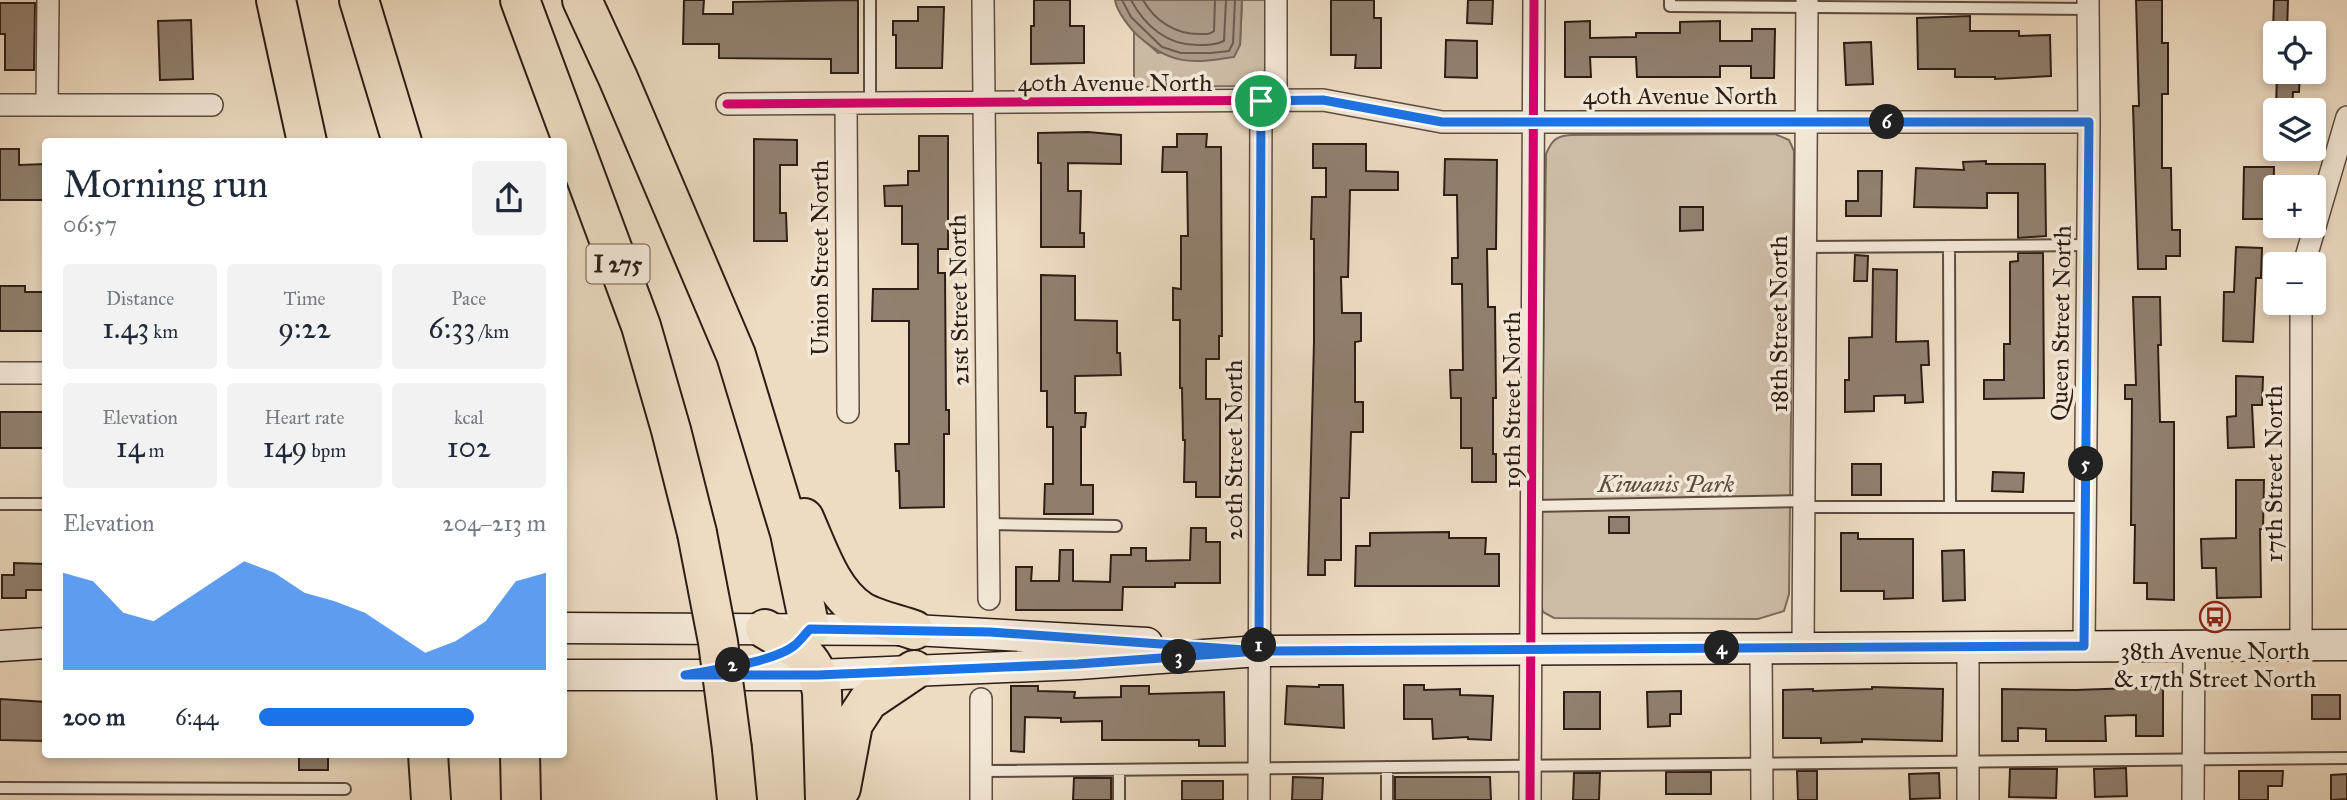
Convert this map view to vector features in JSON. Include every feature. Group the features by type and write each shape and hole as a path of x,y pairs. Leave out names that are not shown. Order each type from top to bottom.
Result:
{"highway":[{"path":"276,0 306,138"},
{"path":"359,0 401,138"},
{"name":"I 275","path":"520,0 641,326 671,430 697,533 718,642 737,800"},
{"path":"582,0 736,355 754,409 790,533 789,635 806,654 818,675 822,692 825,800"},
{"path":"754,409 825,565 842,592 862,611 914,630"},
{"path":"839,800 853,724 868,701 914,670"},
{"path":"520,758 521,800"}],"main road":[{"path":"567,628 789,635 914,630 990,632 1259,651"},
{"path":"685,675 747,663 789,635"},
{"path":"0,646 42,643"},
{"path":"567,676 818,675 1078,664 1259,651 2347,645"},
{"path":"0,661 42,664"}],"street":[{"path":"47,105 48,0"},
{"name":"21st Street North","path":"983,0 989,599"},
{"name":"20th Street North","path":"1259,800 1259,651 1269,101 1276,0"},
{"name":"19th Street North","path":"1530,800 1534,0"},
{"name":"18th Street North","path":"1803,648 1807,3"},
{"name":"Queen Street North","path":"2084,646 2088,4"},
{"name":"40th Avenue North","path":"727,104 1323,100 1442,122 2089,122"},
{"name":"Union Street North","path":"846,104 848,412"},
{"path":"0,105 212,105"},
{"path":"2308,252 2347,117"},
{"name":"17th Street North","path":"2301,315 2301,645"},
{"path":"0,373 42,373"},
{"path":"2193,800 2194,646"},
{"path":"1968,647 1968,800"},
{"path":"1762,648 1762,800"},
{"path":"981,699 981,800"}],"lane":[{"path":"870,0 870,103"},
{"path":"1671,0 1670,6 1807,3 2088,4"},
{"path":"1806,247 2088,245"},
{"path":"1949,246 1950,507"},
{"path":"0,504 42,504"},
{"path":"1531,506 1804,504 2085,507"},
{"path":"988,524 1116,526"},
{"path":"981,771 2347,758"},
{"path":"1387,767 1387,800"},
{"path":"1119,770 1119,800"},
{"path":"0,788 345,789"}],"green space":[{"path":"1242,0 1265,0 1265,69 1261,83 1246,86 1134,87 1134,31 1158,53 1240,45"},
{"name":"Kiwanis Park","path":"1775,134 1789,140 1794,151 1789,594 1784,611 1758,619 1554,618 1543,612 1540,602 1548,149 1558,138 1571,135"}],"water":[{"path":"1115,0 1242,0 1240,45 1234,57 1192,61 1170,57 1147,44 1135,33 1120,13"}],"building":[{"path":"684,0 704,0 703,14 733,14 733,2 858,0 858,73 831,73 831,59 719,58 719,44 683,44"},
{"path":"1034,0 1070,0 1070,26 1084,26 1084,63 1031,64"},
{"path":"1331,0 1374,0 1374,18 1381,18 1381,68 1355,68 1356,55 1331,55"},
{"path":"1468,0 1493,0 1492,24 1467,23"},
{"path":"2136,0 2162,0 2162,43 2168,43 2168,94 2162,94 2162,168 2171,168 2172,230 2180,230 2180,256 2166,256 2166,269 2138,269 2133,106 2139,106"},
{"path":"2274,0 2288,0 2287,21 2273,21"},
{"path":"0,3 35,3 34,70 5,70 5,34 0,34"},
{"path":"918,7 944,7 942,68 896,68 896,35 893,35 893,21 918,21"},
{"path":"1970,16 1970,31 2019,31 2019,36 2050,35 2051,76 1995,79 1955,77 1955,69 1918,69 1917,18"},
{"path":"191,20 193,79 160,80 158,21"},
{"path":"1590,21 1590,38 1636,37 1636,33 1680,33 1680,22 1720,21 1720,41 1752,41 1752,29 1775,29 1774,78 1751,78 1751,66 1720,66 1720,77 1637,77 1636,57 1590,57 1591,77 1565,77 1565,22"},
{"path":"1446,40 1477,41 1477,78 1445,77"},
{"path":"1871,42 1873,84 1846,85 1844,43"},
{"path":"2277,84 2299,84 2299,92 2293,92 2293,98 2276,98"},
{"path":"1088,132 1121,135 1121,164 1068,163 1068,191 1081,191 1080,233 1084,233 1084,247 1041,247 1041,163 1038,163 1038,133"},
{"path":"1177,134 1207,134 1206,147 1221,147 1222,336 1219,336 1219,359 1206,359 1206,399 1220,399 1220,497 1196,497 1196,482 1184,482 1180,320 1173,320 1173,288 1181,289 1181,236 1188,236 1187,172 1162,172 1163,147 1177,147"},
{"path":"919,136 948,136 948,249 938,249 938,273 945,273 946,410 949,410 949,434 944,434 944,507 900,508 895,444 909,444 909,321 872,321 873,289 918,289 918,244 902,244 902,206 885,206 884,186 908,185 908,171 919,171"},
{"path":"754,139 797,140 797,165 780,165 780,213 786,213 787,241 754,241"},
{"path":"1313,144 1366,144 1366,171 1398,172 1398,190 1350,190 1348,277 1341,277 1342,313 1361,313 1361,341 1355,342 1355,402 1363,402 1363,432 1351,432 1349,498 1341,498 1341,560 1325,560 1325,575 1308,575 1314,342 1312,197 1326,197 1326,168 1313,168"},
{"path":"0,149 19,149 19,165 42,164 42,200 0,200"},
{"path":"1445,159 1497,160 1496,249 1487,249 1488,307 1495,307 1496,398 1493,398 1493,454 1496,454 1496,482 1472,482 1472,448 1461,448 1461,398 1451,398 1450,370 1463,370 1462,284 1452,284 1452,258 1458,258 1457,195 1444,195"},
{"path":"1986,161 1986,164 2045,164 2046,236 2018,238 2018,193 1987,193 1987,208 1914,207 1916,168 1964,170 1963,162"},
{"path":"2244,167 2274,167 2274,175 2263,175 2263,219 2243,219"},
{"path":"1858,171 1882,171 1881,216 1846,216 1846,201 1858,201"},
{"path":"1680,207 1703,207 1703,230 1680,231"},
{"path":"2236,247 2262,248 2261,278 2256,278 2253,342 2223,341 2224,292 2234,292"},
{"path":"2018,253 2043,253 2044,398 1984,399 1984,380 2004,380 2004,344 2010,344 2010,262 2018,261"},
{"path":"1855,255 1868,256 1867,281 1854,281"},
{"path":"1873,269 1897,270 1896,342 1928,341 1929,365 1921,365 1923,402 1905,403 1905,395 1874,396 1874,411 1845,412 1845,380 1849,380 1849,338 1872,337"},
{"path":"1041,275 1075,276 1075,320 1117,321 1117,353 1120,353 1121,375 1075,376 1075,413 1086,413 1085,427 1081,427 1081,485 1093,485 1093,514 1044,514 1045,484 1053,484 1053,427 1047,427 1047,391 1041,391"},
{"path":"0,286 25,286 25,292 42,292 42,331 0,331"},
{"path":"2133,297 2160,297 2160,422 2174,422 2174,600 2147,599 2147,583 2134,583 2135,525 2131,525 2132,399 2125,399 2125,385 2136,385"},
{"path":"2236,376 2263,377 2262,405 2252,405 2254,447 2228,448 2227,417 2236,416"},
{"path":"0,412 42,412 42,448 0,448"},
{"path":"1852,464 1881,464 1881,495 1852,495"},
{"path":"1993,472 2024,473 2023,492 1992,491"},
{"path":"2236,480 2264,480 2263,529 2260,529 2261,597 2217,598 2216,568 2202,568 2201,539 2236,538"},
{"path":"1609,517 1629,517 1629,533 1609,533"},
{"path":"1191,528 1206,528 1206,542 1220,542 1220,583 1175,583 1175,587 1123,587 1122,610 1016,610 1016,567 1032,567 1031,581 1059,581 1060,550 1073,550 1073,581 1110,582 1111,555 1131,555 1131,548 1146,548 1146,561 1190,560"},
{"path":"1449,532 1449,538 1486,538 1485,554 1499,554 1499,586 1355,586 1356,546 1370,546 1370,533"},
{"path":"1841,533 1858,533 1858,539 1913,539 1913,598 1884,599 1884,591 1841,591"},
{"path":"1964,550 1965,600 1943,601 1942,551"},
{"path":"14,563 42,564 42,590 26,590 26,598 2,598 2,575 14,575"},
{"path":"1343,685 1344,728 1285,724 1287,686"},
{"path":"1404,685 1424,685 1424,690 1460,689 1460,695 1493,696 1491,740 1468,737 1433,739 1432,719 1404,719"},
{"path":"1011,686 1038,686 1038,691 1075,692 1074,698 1121,697 1121,686 1149,686 1149,694 1224,692 1225,746 1199,746 1199,740 1102,740 1102,721 1061,722 1061,718 1025,717 1024,752 1011,751"},
{"path":"1872,687 1943,689 1942,741 1862,739 1862,742 1821,743 1821,738 1783,738 1783,690"},
{"path":"2163,687 2163,736 2136,736 2136,715 2105,716 2106,741 2046,741 2046,729 2018,728 2018,741 2002,741 2002,689"},
{"path":"1681,691 1681,714 1670,714 1670,726 1648,727 1647,692"},
{"path":"1564,692 1600,692 1600,729 1564,729"},
{"path":"2312,695 2340,695 2340,719 2312,719"},
{"path":"0,699 42,702 42,741 0,740"},
{"path":"299,758 328,758 328,770 299,770"},
{"path":"2126,768 2127,796 2095,797 2094,769"},
{"path":"2010,769 2057,769 2056,798 2009,797"},
{"path":"1797,771 1817,771 1817,800 1798,800"},
{"path":"2239,771 2283,771 2282,786 2268,786 2268,800 2239,800"},
{"path":"1666,772 1711,772 1711,794 1666,794"},
{"path":"1574,773 1600,773 1599,800 1573,800"},
{"path":"1939,773 1940,798 1910,799 1909,774"},
{"path":"2347,774 2347,799 2331,800 2331,775"},
{"path":"1293,777 1323,778 1322,800 1292,800"},
{"path":"1395,777 1490,777 1491,800 1395,800"},
{"path":"1074,778 1111,778 1111,800 1073,800"},
{"path":"1182,781 1223,781 1223,800 1182,800"}],"cycle path":[{"path":"1530,800 1534,0"},
{"path":"727,104 1323,100 1442,122 2089,122"}],"place":[{"name":"38th Avenue North & 17th Street North","path":"2215,617"}],"route":[{"path":"1261,101 1259,651 990,632 810,629 794,646 782,652 747,663 685,675 818,675 1078,664 1259,651 2084,646 2089,122 1442,122 1323,100 1261,101"}]}
